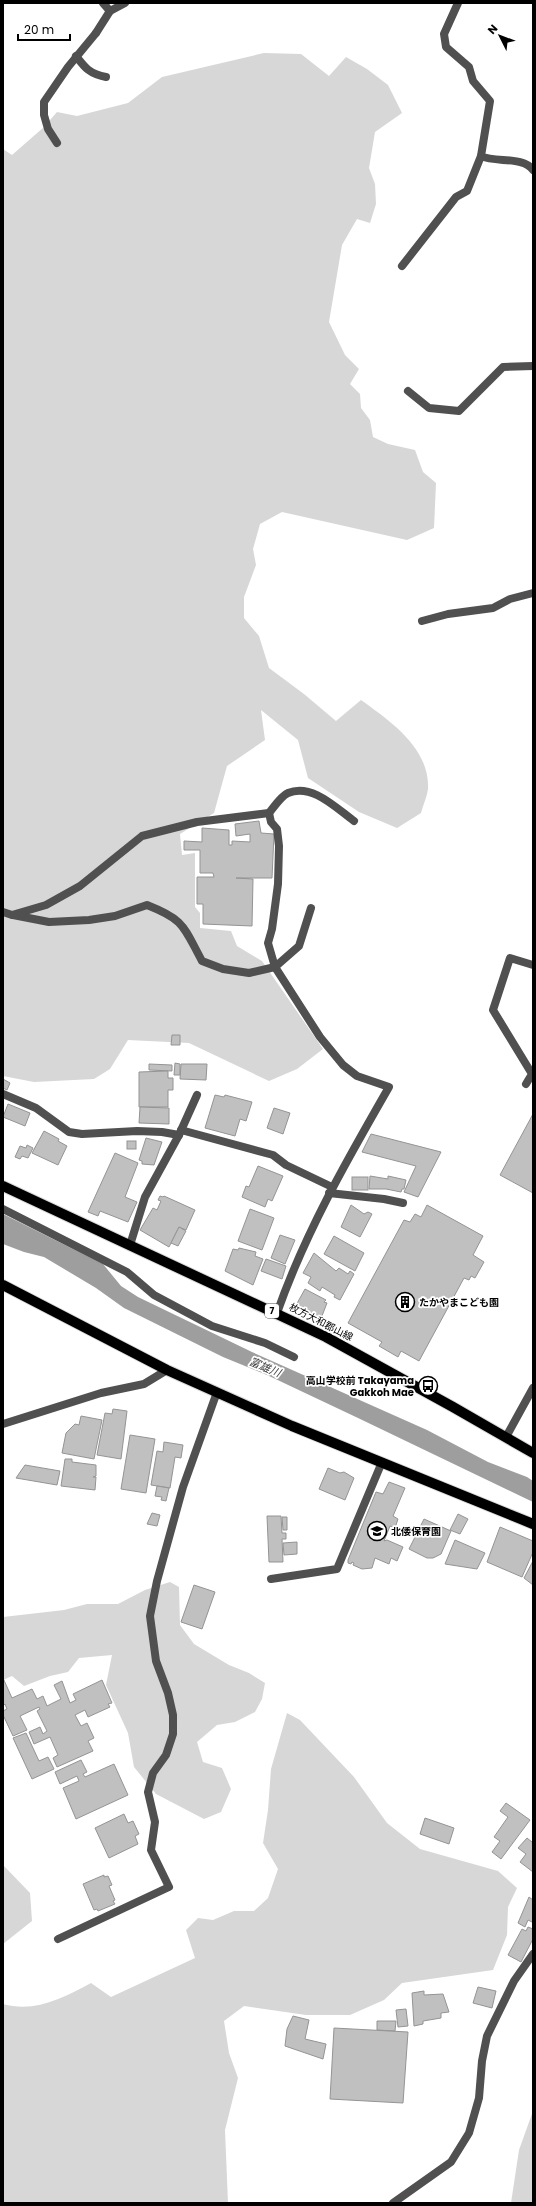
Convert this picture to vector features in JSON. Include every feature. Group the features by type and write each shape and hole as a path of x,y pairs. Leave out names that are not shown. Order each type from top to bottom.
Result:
{"main road":[{"name":"枚方大和郡山線","path":"3,1186 326,1337 533,1453"},
{"path":"3,1285 167,1370 382,1462 533,1524"}],"street":[{"path":"104,3 110,11"},
{"path":"57,143 48,129 44,115 44,102 76,56 96,33 110,11 125,3"},
{"path":"402,266 456,197 467,191 481,156 490,101 473,81 469,67 446,47 444,34 458,3"},
{"path":"76,56 85,69 94,75 106,76"},
{"path":"481,156 500,161 525,163 533,170"},
{"path":"408,391 429,408 459,411 503,367 533,366"},
{"path":"422,621 448,614 493,608 510,599 533,593"},
{"path":"12,915 46,905 80,886 142,836 197,822 269,812 288,793 302,791 314,793 354,821"},
{"path":"269,812 271,822 277,829 279,846 278,884 272,929 268,943 275,967 320,1037 343,1065 357,1076 389,1088 330,1190 286,1286 277,1313"},
{"path":"3,912 49,922 115,916 147,904 170,914 182,923 202,961 223,969 249,973 275,967 299,946 311,908"},
{"path":"526,1084 532,1074 493,1010 510,958 533,965"},
{"path":"3,1094 36,1108 70,1132 82,1134 180,1132 272,1154 286,1165 330,1190 403,1203"},
{"path":"130,1245 145,1197 180,1132 197,1095"},
{"path":"3,1209 127,1272 154,1295 212,1326 265,1343 294,1357"},
{"path":"3,1424 101,1393 144,1384 167,1370"},
{"path":"506,1437 533,1388"},
{"path":"58,1939 169,1887 151,1850 155,1822 148,1792 152,1773 166,1755 173,1734 173,1715 168,1694 156,1661 150,1616 157,1581 183,1487 217,1392"},
{"path":"271,1579 337,1569 382,1462"},
{"path":"393,2203 450,2162 469,2133 479,2098 482,2060 487,2036 514,1981 533,1954"}],"shaded area":[{"path":"264,53 301,54 329,76 346,57 367,69 388,85 402,113 375,132 369,168 375,184 376,204 370,223 357,219 342,245 329,322 345,355 359,369 350,384 360,394 361,408 370,420 373,437 388,444 415,450 423,472 436,483 434,528 407,540 282,512 260,524 253,549 256,565 244,597 244,618 259,636 269,668 304,694 336,721 361,700 384,717 406,737 415,748 427,774 427,795 421,813 397,828 359,812 308,778 298,740 261,710 265,740 227,766 214,813 180,834 182,855 195,853 195,907 200,913 200,928 231,931 237,946 262,961 323,1049 297,1069 269,1081 189,1043 128,1040 110,1069 94,1079 34,1082 3,1076 3,149 12,155 44,127 57,112 77,116 128,103 162,77"},
{"path":"170,1582 179,1587 180,1625 194,1644 229,1665 249,1673 265,1683 262,1699 255,1712 235,1722 217,1725 197,1742 203,1762 222,1768 231,1789 221,1812 204,1819 156,1794 134,1767 128,1733 106,1685 112,1655 79,1658 68,1672 50,1676 24,1686 12,1676 3,1680 3,1617 64,1610 87,1604 118,1604 145,1590"},
{"path":"287,1713 300,1720 354,1777 387,1823 420,1849 498,1871 517,1888 508,1907 507,1935 493,1970 402,1983 384,2000 350,2015 306,2015 244,2006 224,2021 229,2053 238,2078 225,2130 228,2203 3,2203 3,2004 26,2007 38,2005 59,1999 91,1983 111,1997 195,1958 186,1930 198,1918 213,1920 234,1911 254,1911 268,1898 278,1869 263,1843 268,1810 271,1769"},
{"path":"3,1865 30,1893 32,1921 3,1944"},
{"path":"533,2111 533,2203 511,2203 519,2150"}],"water":[{"name":"富雄川","path":"3,1214 103,1264 121,1286 138,1297 252,1352 427,1430 488,1462 527,1477 533,1481 533,1502 267,1375 223,1357 124,1308 96,1288 44,1257 24,1252 3,1244"}],"building":[{"path":"259,821 261,833 274,834 272,878 236,878 253,879 252,926 203,924 203,904 197,904 197,877 214,877 213,873 200,873 200,850 184,850 184,841 202,842 202,828 229,830 229,845 232,845 232,841 250,842 250,834 236,836 235,824"},
{"path":"172,1035 180,1035 180,1045 171,1045"},
{"path":"175,1063 180,1064 180,1075 174,1075"},
{"path":"149,1064 172,1065 172,1071 149,1070"},
{"path":"181,1064 207,1064 206,1080 180,1079"},
{"path":"168,1071 168,1078 173,1078 173,1090 168,1090 168,1107 139,1107 139,1072"},
{"path":"3,1079 10,1083 7,1090 3,1088"},
{"path":"215,1095 224,1097 225,1095 252,1102 246,1121 240,1119 235,1136 205,1128"},
{"path":"8,1104 30,1113 25,1126 3,1117"},
{"path":"140,1107 169,1108 169,1124 139,1123"},
{"path":"274,1108 290,1113 283,1134 267,1128"},
{"path":"533,1114 533,1193 500,1175"},
{"path":"44,1131 59,1139 58,1141 67,1146 58,1165 32,1153"},
{"path":"371,1134 441,1152 418,1197 404,1192 416,1166 362,1152"},
{"path":"146,1138 162,1142 154,1165 142,1164 142,1161 139,1160"},
{"path":"127,1141 136,1141 136,1149 127,1149"},
{"path":"27,1145 33,1148 28,1158 22,1156 20,1159 15,1157 20,1146 26,1148"},
{"path":"115,1153 138,1163 125,1197 137,1202 128,1222 100,1211 98,1216 88,1212"},
{"path":"258,1166 283,1176 272,1201 268,1199 265,1207 242,1197 246,1186 249,1187"},
{"path":"370,1176 388,1179 388,1176 406,1180 404,1189 402,1189 401,1192 386,1189 369,1189"},
{"path":"352,1177 368,1177 368,1190 352,1190"},
{"path":"160,1196 164,1196 195,1210 186,1230 179,1227 169,1247 140,1230 153,1208 157,1210 161,1201 158,1200"},
{"path":"351,1205 364,1214 368,1212 372,1214 360,1237 341,1227"},
{"name":"たかやまこども園","path":"427,1205 483,1236 473,1255 484,1262 475,1278 471,1276 469,1280 464,1278 419,1361 401,1351 398,1357 379,1346 382,1342 348,1323 404,1220 410,1222 415,1214 421,1217"},
{"path":"250,1209 274,1218 262,1250 238,1241"},
{"path":"179,1227 186,1231 178,1246 171,1243"},
{"path":"280,1235 295,1240 285,1264 271,1258"},
{"path":"334,1236 364,1253 355,1271 324,1254"},
{"path":"239,1248 256,1252 255,1256 263,1259 253,1285 225,1271 233,1249 238,1250"},
{"path":"314,1253 336,1271 339,1268 348,1274 350,1271 354,1274 340,1300 322,1287 320,1291 308,1283 311,1277 303,1273"},
{"path":"266,1259 286,1266 282,1279 261,1271"},
{"path":"305,1289 326,1300 324,1302 327,1303 320,1321 295,1307"},
{"path":"113,1409 127,1411 121,1459 97,1455 105,1413 112,1414"},
{"path":"81,1416 102,1420 94,1459 62,1453 66,1433 75,1424 79,1425"},
{"path":"130,1435 155,1439 146,1493 121,1489"},
{"path":"164,1442 183,1445 181,1458 175,1457 170,1488 151,1485 157,1451 163,1452"},
{"path":"65,1459 72,1459 72,1462 96,1465 96,1476 93,1477 96,1477 95,1490 61,1486"},
{"path":"25,1465 60,1471 57,1485 16,1478"},
{"path":"328,1468 340,1473 344,1472 354,1478 345,1500 319,1489"},
{"path":"389,1482 405,1488 393,1516 398,1519 395,1528 390,1526 384,1541 387,1540 403,1547 397,1561 391,1558 389,1564 375,1558 372,1568 362,1569 353,1565 354,1563 352,1562 351,1564 348,1563 348,1560 376,1492 383,1494"},
{"path":"157,1486 169,1488 166,1501 161,1500 162,1497 155,1496"},
{"path":"152,1513 160,1515 157,1526 147,1524"},
{"path":"458,1514 468,1519 460,1534 450,1530"},
{"path":"267,1516 281,1516 282,1533 286,1533 286,1539 282,1539 283,1562 269,1562"},
{"path":"282,1517 287,1517 287,1530 283,1530"},
{"path":"424,1519 451,1531 441,1554 433,1558 427,1558 409,1549"},
{"path":"500,1527 533,1541 533,1552 522,1577 487,1562"},
{"path":"455,1540 485,1553 477,1569 445,1564"},
{"path":"297,1542 297,1554 284,1555 283,1543"},
{"path":"533,1561 533,1585 524,1578"},
{"path":"194,1585 215,1592 202,1629 181,1622"},
{"path":"3,1678 12,1698 32,1689 37,1699 43,1696 47,1706 61,1699 54,1685 62,1681 70,1703 76,1700 73,1694 102,1680 112,1703 108,1704 110,1707 88,1717 85,1710 75,1715 81,1726 87,1723 94,1738 88,1741 93,1751 57,1767 53,1758 58,1755 50,1737 34,1744 29,1732 40,1727 43,1734 47,1731 37,1711 40,1709 39,1707 20,1716 27,1730 13,1736 3,1715 3,1711 7,1709 5,1704 3,1706"},
{"path":"26,1733 39,1761 48,1757 54,1769 32,1779 13,1738"},
{"path":"81,1760 87,1772 83,1774 85,1777 114,1764 128,1795 76,1819 63,1788 79,1781 77,1776 60,1784 55,1772"},
{"path":"506,1803 530,1820 501,1859 492,1852 500,1841 494,1837 508,1817 500,1811"},
{"path":"124,1814 128,1823 133,1821 139,1834 135,1836 138,1844 109,1858 95,1828"},
{"path":"425,1818 454,1828 449,1844 420,1834"},
{"path":"527,1838 532,1842 533,1841 533,1872 520,1862 526,1854 518,1848"},
{"path":"104,1875 104,1877 108,1876 112,1885 109,1886 115,1900 113,1901 115,1904 98,1911 97,1909 94,1910 83,1884"},
{"path":"529,1897 533,1900 533,1919 532,1922 528,1920 525,1927 518,1923"},
{"path":"528,1927 533,1929 533,1939 521,1962 508,1955 522,1929 526,1931"},
{"path":"478,1987 496,1991 492,2008 473,2003"},
{"path":"424,1991 424,1995 443,1994 449,2012 441,2013 441,2018 423,2021 423,2024 414,2026 412,1993"},
{"path":"406,2009 408,2026 398,2027 396,2010"},
{"path":"293,2016 309,2020 305,2039 326,2044 323,2059 285,2046 287,2029"},
{"path":"377,2021 396,2021 395,2031 377,2030"},
{"path":"334,2028 408,2032 403,2103 330,2099"}],"place":[{"name":"たかやまこども園","path":"405,1302"},
{"name":"高山学校前 Takayama Gakkoh Mae","path":"428,1386"},
{"name":"北倭保育園","path":"377,1531"}]}
